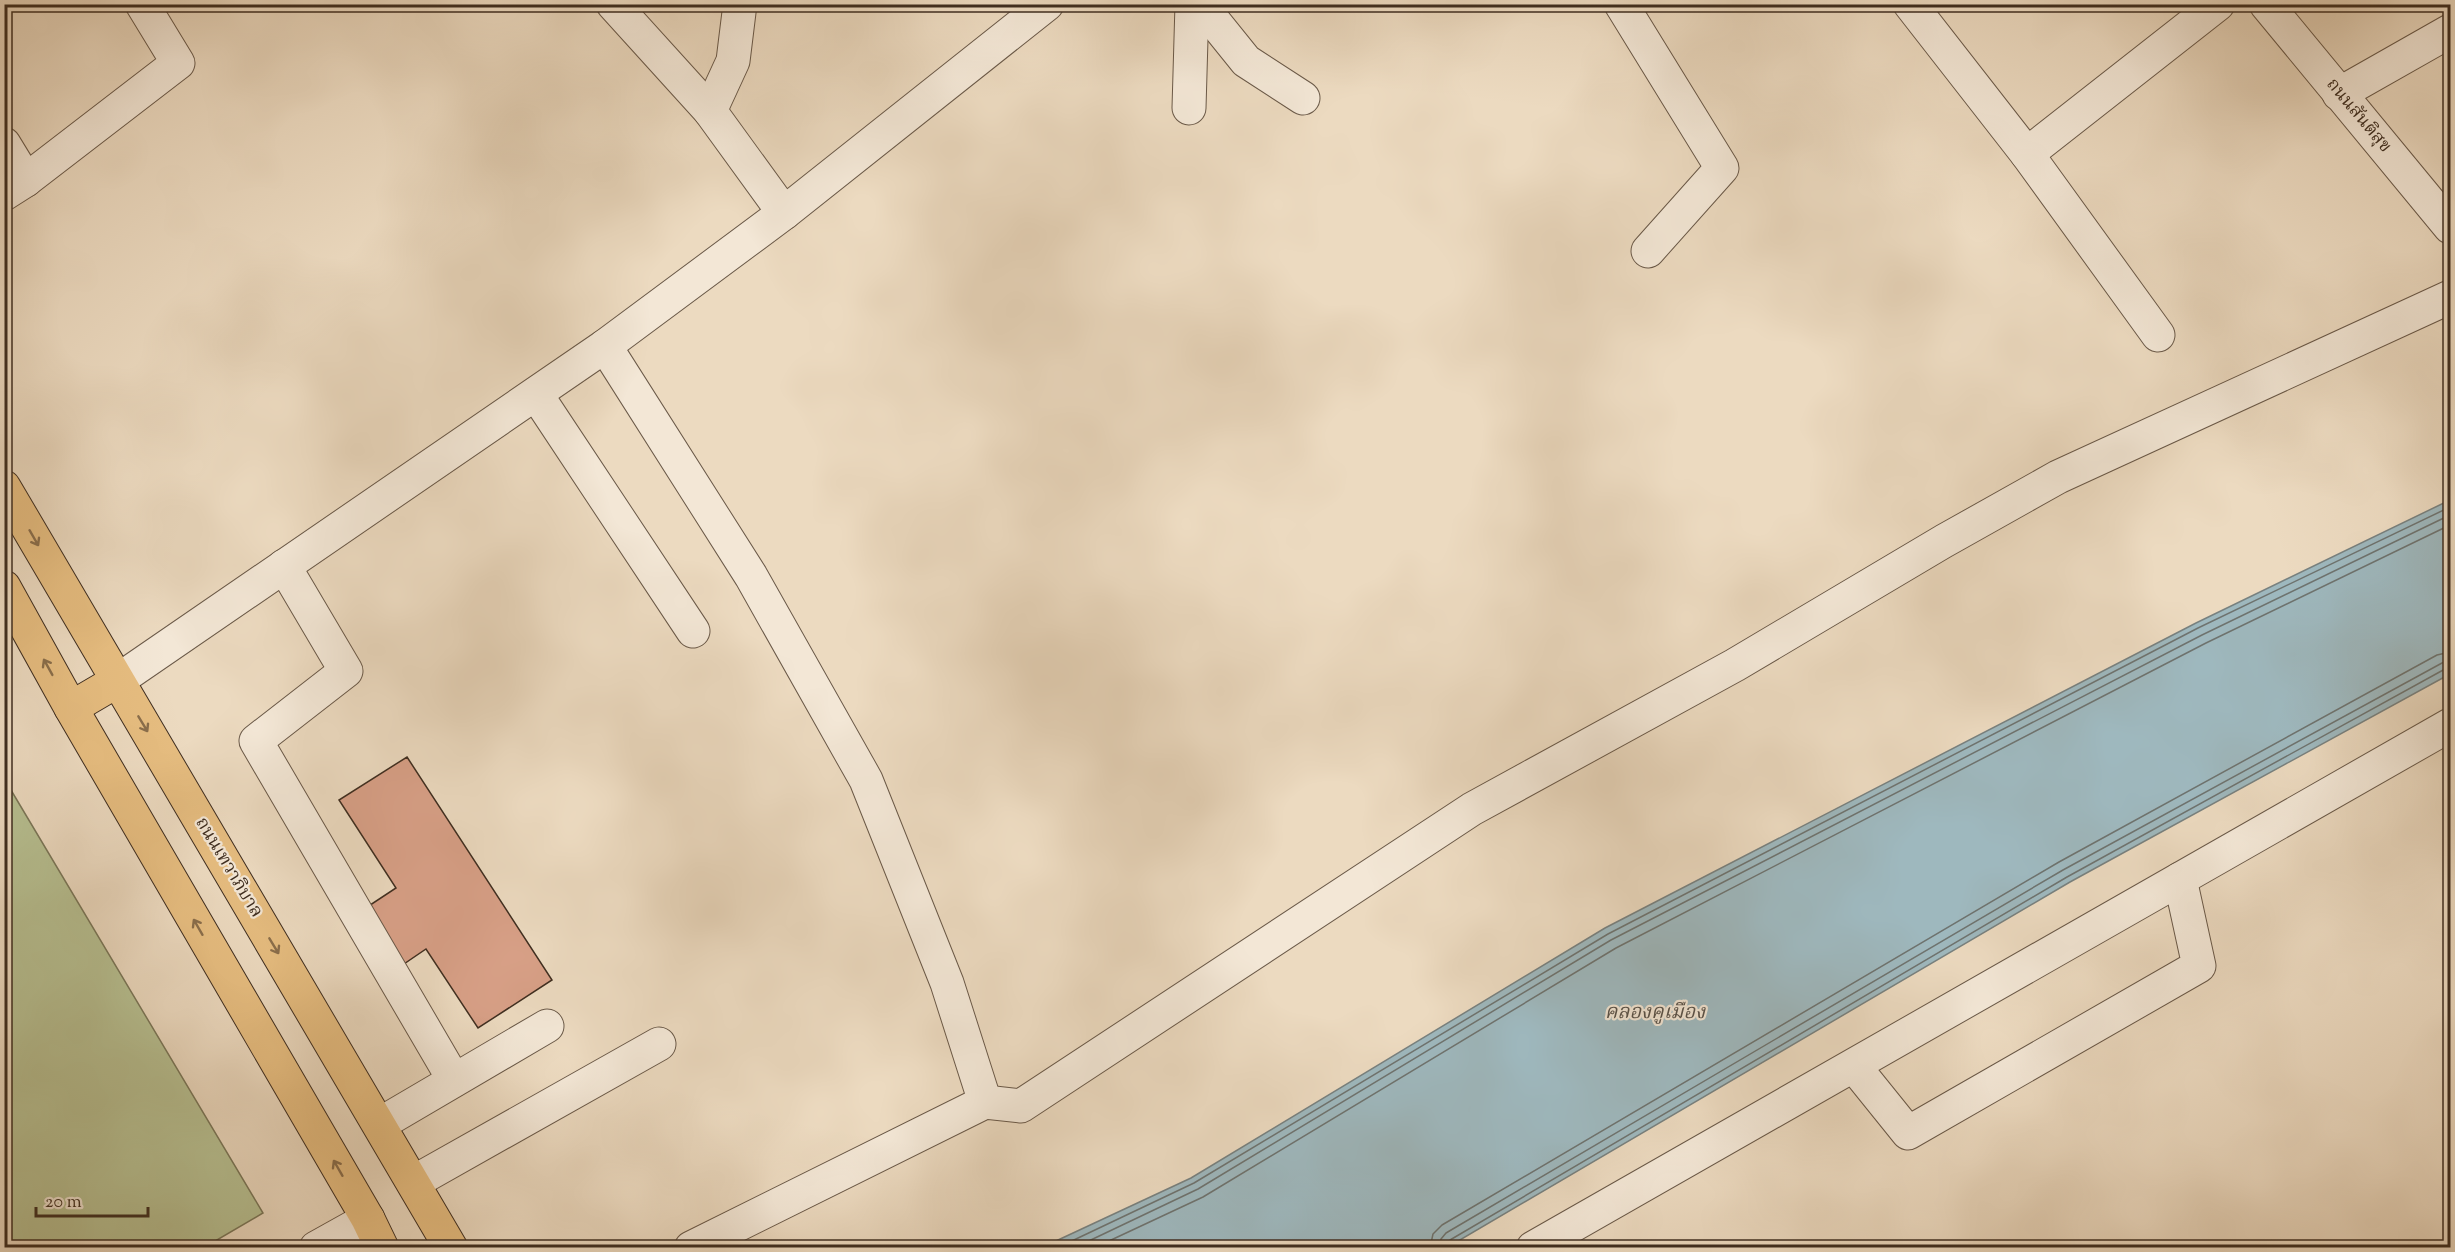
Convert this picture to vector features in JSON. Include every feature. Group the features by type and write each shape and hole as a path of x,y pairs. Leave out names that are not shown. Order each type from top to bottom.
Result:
{"main road":[{"name":"ถนนเทวาภิบาล","path":"4,487 451,1248"},
{"path":"4,587 71,708 368,1219 382,1248"},
{"path":"71,708 117,681"}],"street":[{"path":"4,144 15,187 178,63 142,4"},
{"path":"613,4 710,111 784,213"},
{"path":"710,111 733,61 740,4"},
{"path":"117,681 605,346 784,213 1047,4"},
{"path":"1189,108 1192,4"},
{"path":"1200,4 1246,61 1303,98"},
{"path":"1621,4 1722,168 1648,251"},
{"path":"1910,4 2027,154 2158,335"},
{"path":"2027,154 2218,4"},
{"name":"ถนนสันติสุข","path":"2266,4 2451,227"},
{"path":"2339,94 2451,31"},
{"path":"691,1248 985,1102 1021,1106 1472,809 1735,665 1944,541 2058,477 2451,297"},
{"path":"605,346 752,576 866,780 947,983 985,1102"},
{"path":"536,394 693,631"},
{"path":"285,566 346,671 256,741 454,1080"},
{"path":"1533,1248 2451,725"},
{"path":"1854,1066 1908,1133 2199,966 2180,879"},
{"path":"380,1124 547,1026"},
{"path":"414,1182 659,1044"},
{"path":"316,1248 368,1219"}],"green space":[{"path":"5,780 263,1213 205,1247 5,1247"}],"water":[{"name":"คลองคูเมือง","path":"2450,500 2450,674 2070,882 1448,1247 1043,1247 1191,1178 1605,928 2196,623"}],"building":[{"path":"407,757 552,980 478,1028 426,949 398,968 361,911 396,888 339,800"}]}
